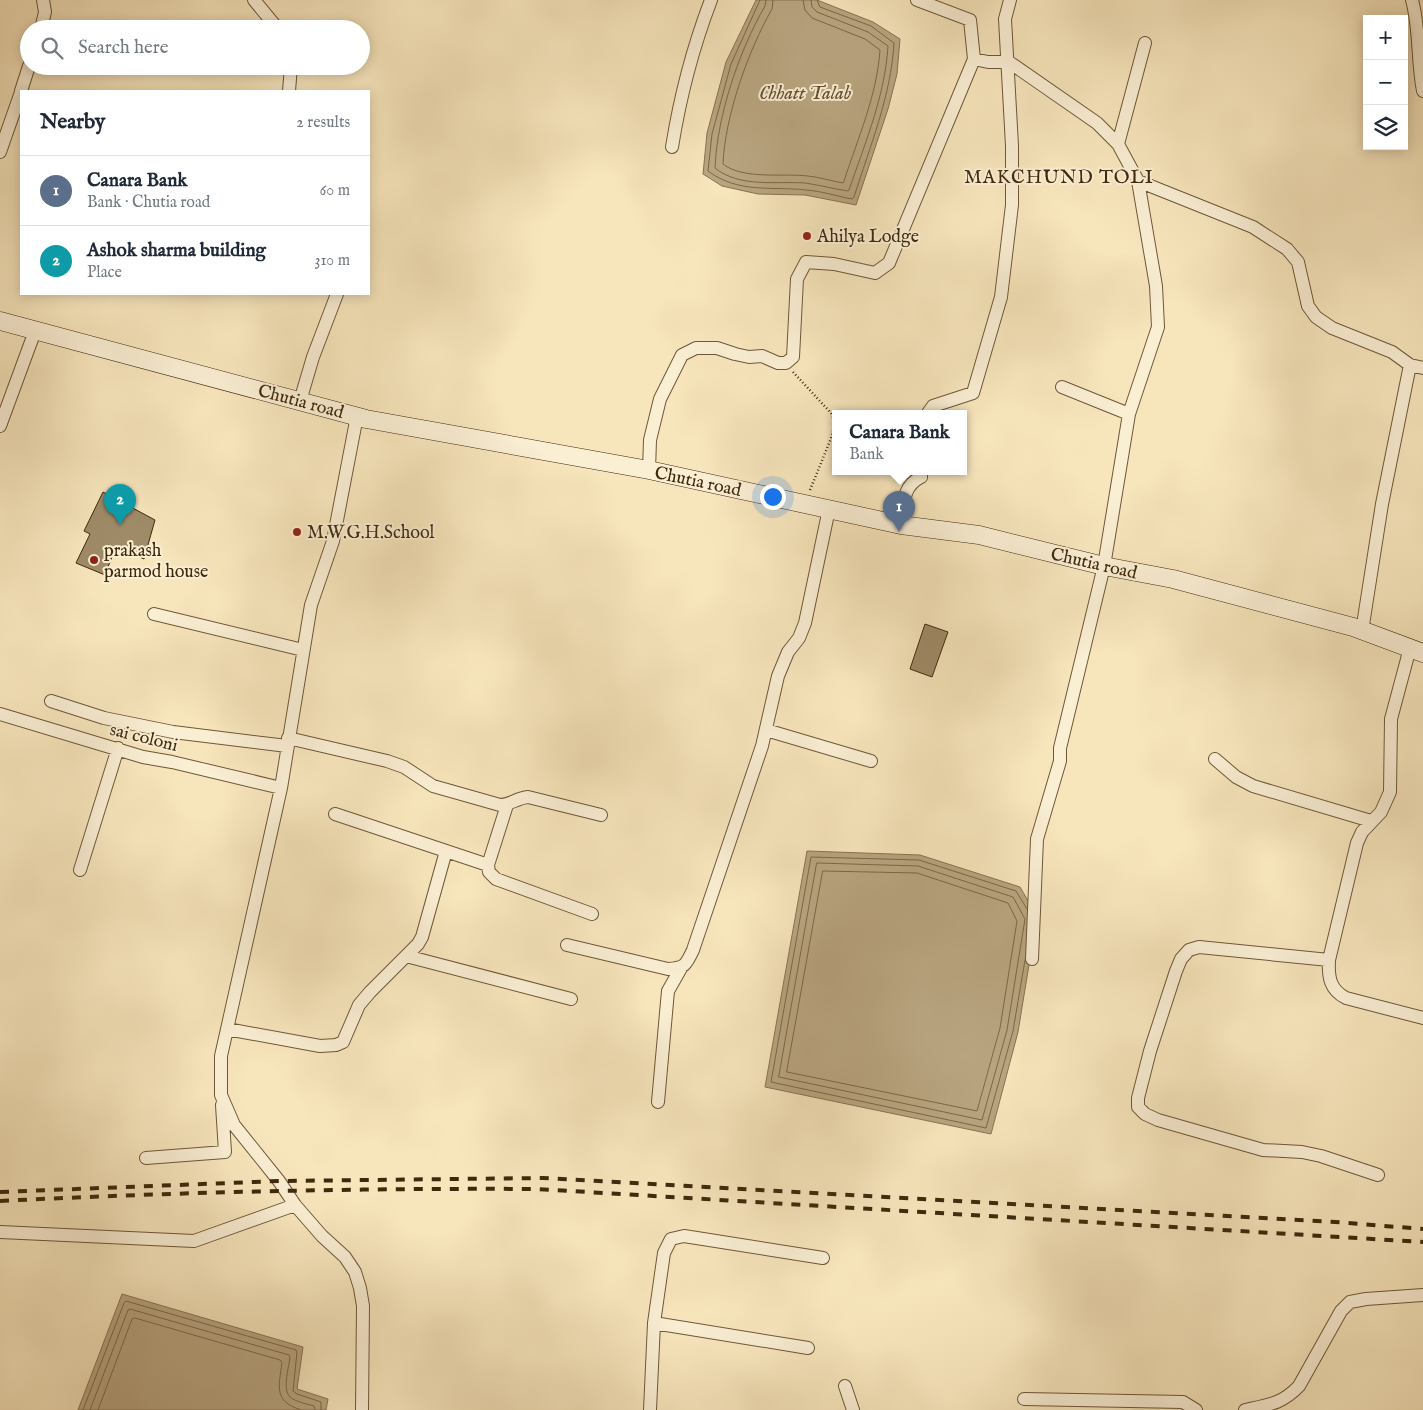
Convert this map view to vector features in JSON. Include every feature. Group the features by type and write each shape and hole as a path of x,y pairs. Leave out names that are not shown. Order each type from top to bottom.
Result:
{"street":[{"path":"43,0 45,12 43,20"},
{"path":"254,0 271,20"},
{"path":"672,147 698,33 711,0"},
{"path":"649,470 650,440 660,398 682,356 696,348 717,348 736,354 750,357 762,356 778,363 786,363 793,357 797,279 806,262 834,264 875,273 889,263 974,59 970,20 917,0"},
{"path":"930,410 933,406 974,393 1001,297 1012,205 1009,62 1005,19 1010,0"},
{"path":"1412,0 1416,13 1419,70 1423,91"},
{"path":"1118,144 1145,43"},
{"path":"974,59 988,62 1009,62 1097,123 1118,144 1138,180 1156,286 1158,327 1129,414 1104,566 1060,748 1060,761 1038,839 1032,959"},
{"path":"21,90 26,75"},
{"path":"289,90 290,75"},
{"path":"0,152 20,94"},
{"path":"1138,180 1253,228 1287,249 1298,262 1308,306 1316,317 1332,328 1392,352 1410,365 1423,368"},
{"path":"300,401 313,357 337,295"},
{"name":"Chutia road","path":"0,321 357,416 649,470 901,525 979,535 1104,566 1173,579 1362,630 1417,650"},
{"path":"0,426 35,331"},
{"path":"1362,630 1382,504 1410,365"},
{"path":"1062,387 1129,414"},
{"path":"146,1158 225,1152 221,1056 281,788 311,605 333,541 357,416"},
{"path":"901,525 904,496 911,482 921,478 920,475"},
{"path":"658,1102 668,991 693,950 760,754 780,670 788,652 799,638 805,623 829,510"},
{"path":"154,614 303,650"},
{"path":"1417,650 1391,719 1390,792 1381,812 1362,832 1356,843 1329,960 1328,978 1338,994 1354,1001 1423,1018"},
{"path":"51,701 104,718 174,732 288,742 387,761 404,767 433,786 500,805 507,805 520,798 528,797 601,815"},
{"name":"sai coloni","path":"0,714 143,757 281,788"},
{"path":"766,730 872,761"},
{"path":"80,870 118,748"},
{"path":"1215,759 1236,777 1253,786 1371,821"},
{"path":"507,805 488,865 489,872 496,879 592,914"},
{"path":"335,814 488,865"},
{"path":"227,1029 320,1046 336,1045 344,1042 354,1015 360,1005 370,992 418,944 424,932 446,851"},
{"path":"567,945 668,968 681,968"},
{"path":"1329,960 1199,947 1190,950 1178,965 1138,1098 1138,1107 1145,1114 1158,1120 1244,1146 1263,1150 1302,1152 1321,1156 1378,1175"},
{"path":"406,956 571,999"},
{"path":"222,1095 234,1125 295,1205 322,1236 345,1257 354,1272 360,1288 364,1323 362,1410"},
{"path":"0,1232 194,1241 295,1205"},
{"path":"650,1410 654,1324 664,1253 671,1239 684,1236 823,1258"},
{"path":"1244,1410 1277,1403 1290,1396 1299,1386 1341,1311 1350,1302 1423,1295"},
{"path":"654,1324 808,1348"},
{"path":"845,1386 853,1410"},
{"path":"1024,1399 1183,1402 1196,1410"}],"path":[{"path":"786,363 799,380 832,415"},
{"path":"805,505 832,436"}],"water":[{"name":"Chhatt Talab","path":"756,0 817,0 873,22 900,39 897,74 888,109 856,205 805,195 758,194 722,186 703,174 707,133 726,62"},
{"path":"807,851 920,855 1020,887 1037,916 1018,1032 991,1134 765,1087"},
{"path":"122,1294 303,1347 297,1389 328,1399 326,1410 78,1410"}],"building":[{"path":"103,492 155,520 144,559 116,546 105,575 76,563 90,534 84,531"},
{"path":"925,624 948,632 932,677 910,669"}],"railway":[{"path":"0,1192 279,1181 543,1178 1335,1222 1423,1229"},
{"path":"0,1201 268,1191 537,1189 1423,1242"}],"place":[{"name":"Ahilya Lodge","path":"807,236"},
{"name":"Ashok sharma building","path":"120,525"},
{"name":"M.W.G.H.School","path":"297,532"},
{"name":"Canara Bank","path":"899,532"},
{"name":"prakash parmod house","path":"94,560"}],"district":[{"name":"MAKCHUND TOLI","path":"1059,176"}]}
